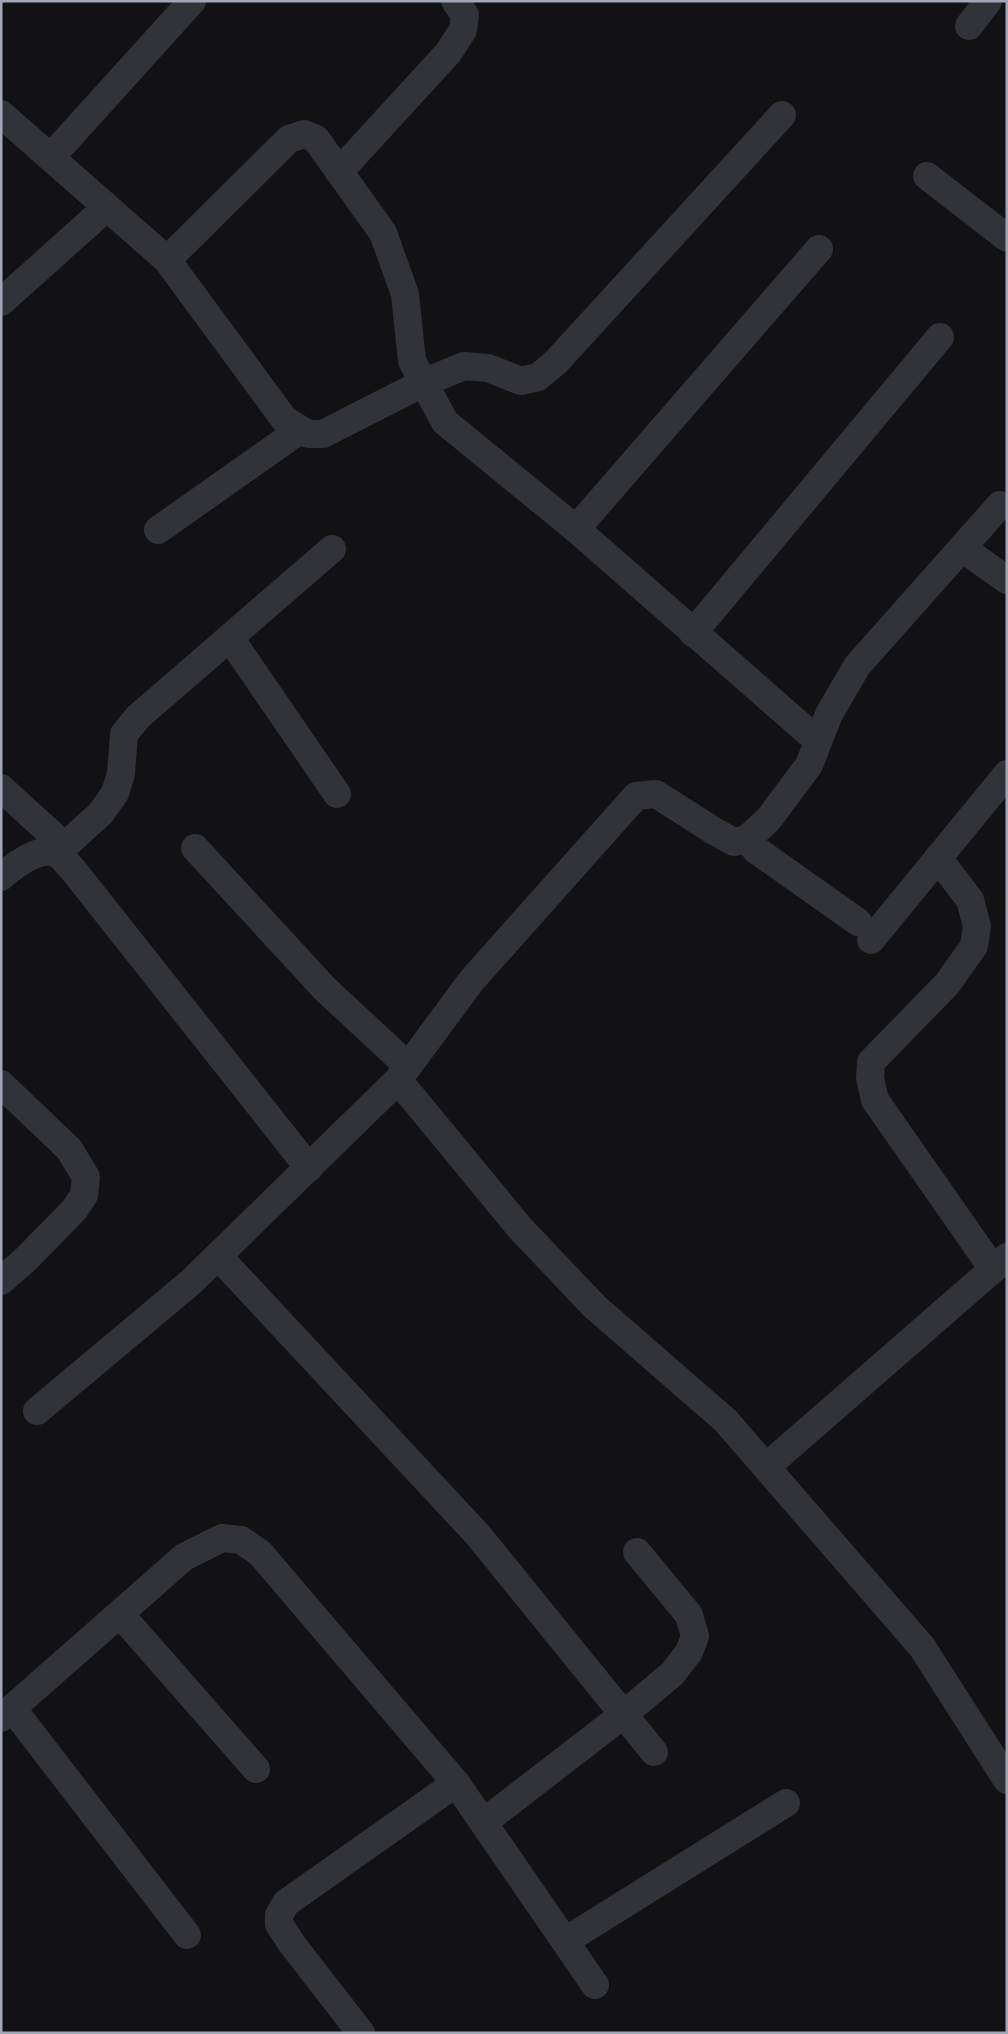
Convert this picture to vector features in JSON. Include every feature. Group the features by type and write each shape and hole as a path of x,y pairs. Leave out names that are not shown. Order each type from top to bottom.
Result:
{"street":[{"path":"51,157 192,1"},
{"path":"339,172 448,53 463,30 465,15 455,1"},
{"path":"969,26 988,1"},
{"path":"1,114 167,260 284,419 308,434 323,434 422,382 464,366 488,368 521,381 538,377 556,362 782,115"},
{"path":"167,260 290,139 304,134 316,139 383,233 405,294 412,361 445,422 576,529 818,741"},
{"path":"926,176 1007,238"},
{"path":"1,302 107,206"},
{"path":"576,529 820,249"},
{"path":"693,633 940,337"},
{"path":"158,530 300,430"},
{"path":"37,1411 191,1282 309,1168 403,1073 472,980 636,796 656,794 734,842 747,839 768,820 809,765 829,714 857,666 1000,506"},
{"path":"962,548 1007,580"},
{"path":"1,877 15,865 44,851 60,850 101,813 115,793 121,774 121,748 124,734 138,717 332,549"},
{"path":"230,638 337,794"},
{"path":"747,839 756,850 865,931 938,858 1007,774"},
{"path":"1,788 57,839 60,850 74,871 309,1168"},
{"path":"195,848 403,1073 520,1228 594,1306 726,1421 922,1646 1007,1780"},
{"path":"766,1467 1000,1263 875,1100 870,1078 871,1062 947,984 974,946 978,926 970,900 938,858"},
{"path":"1,1084 69,1149 86,1177 84,1195 74,1210 26,1259 1,1281"},
{"path":"218,1256 478,1535 654,1752"},
{"path":"187,1935 7,1713 184,1557 222,1538 241,1540 260,1553 456,1783 595,1985"},
{"path":"484,1822 624,1714 672,1674 689,1652 695,1636 689,1615 637,1552"},
{"path":"120,1614 256,1769"},
{"path":"360,2033 292,1944 279,1924 279,1916 286,1903 456,1783"},
{"path":"565,1941 786,1803"}]}
